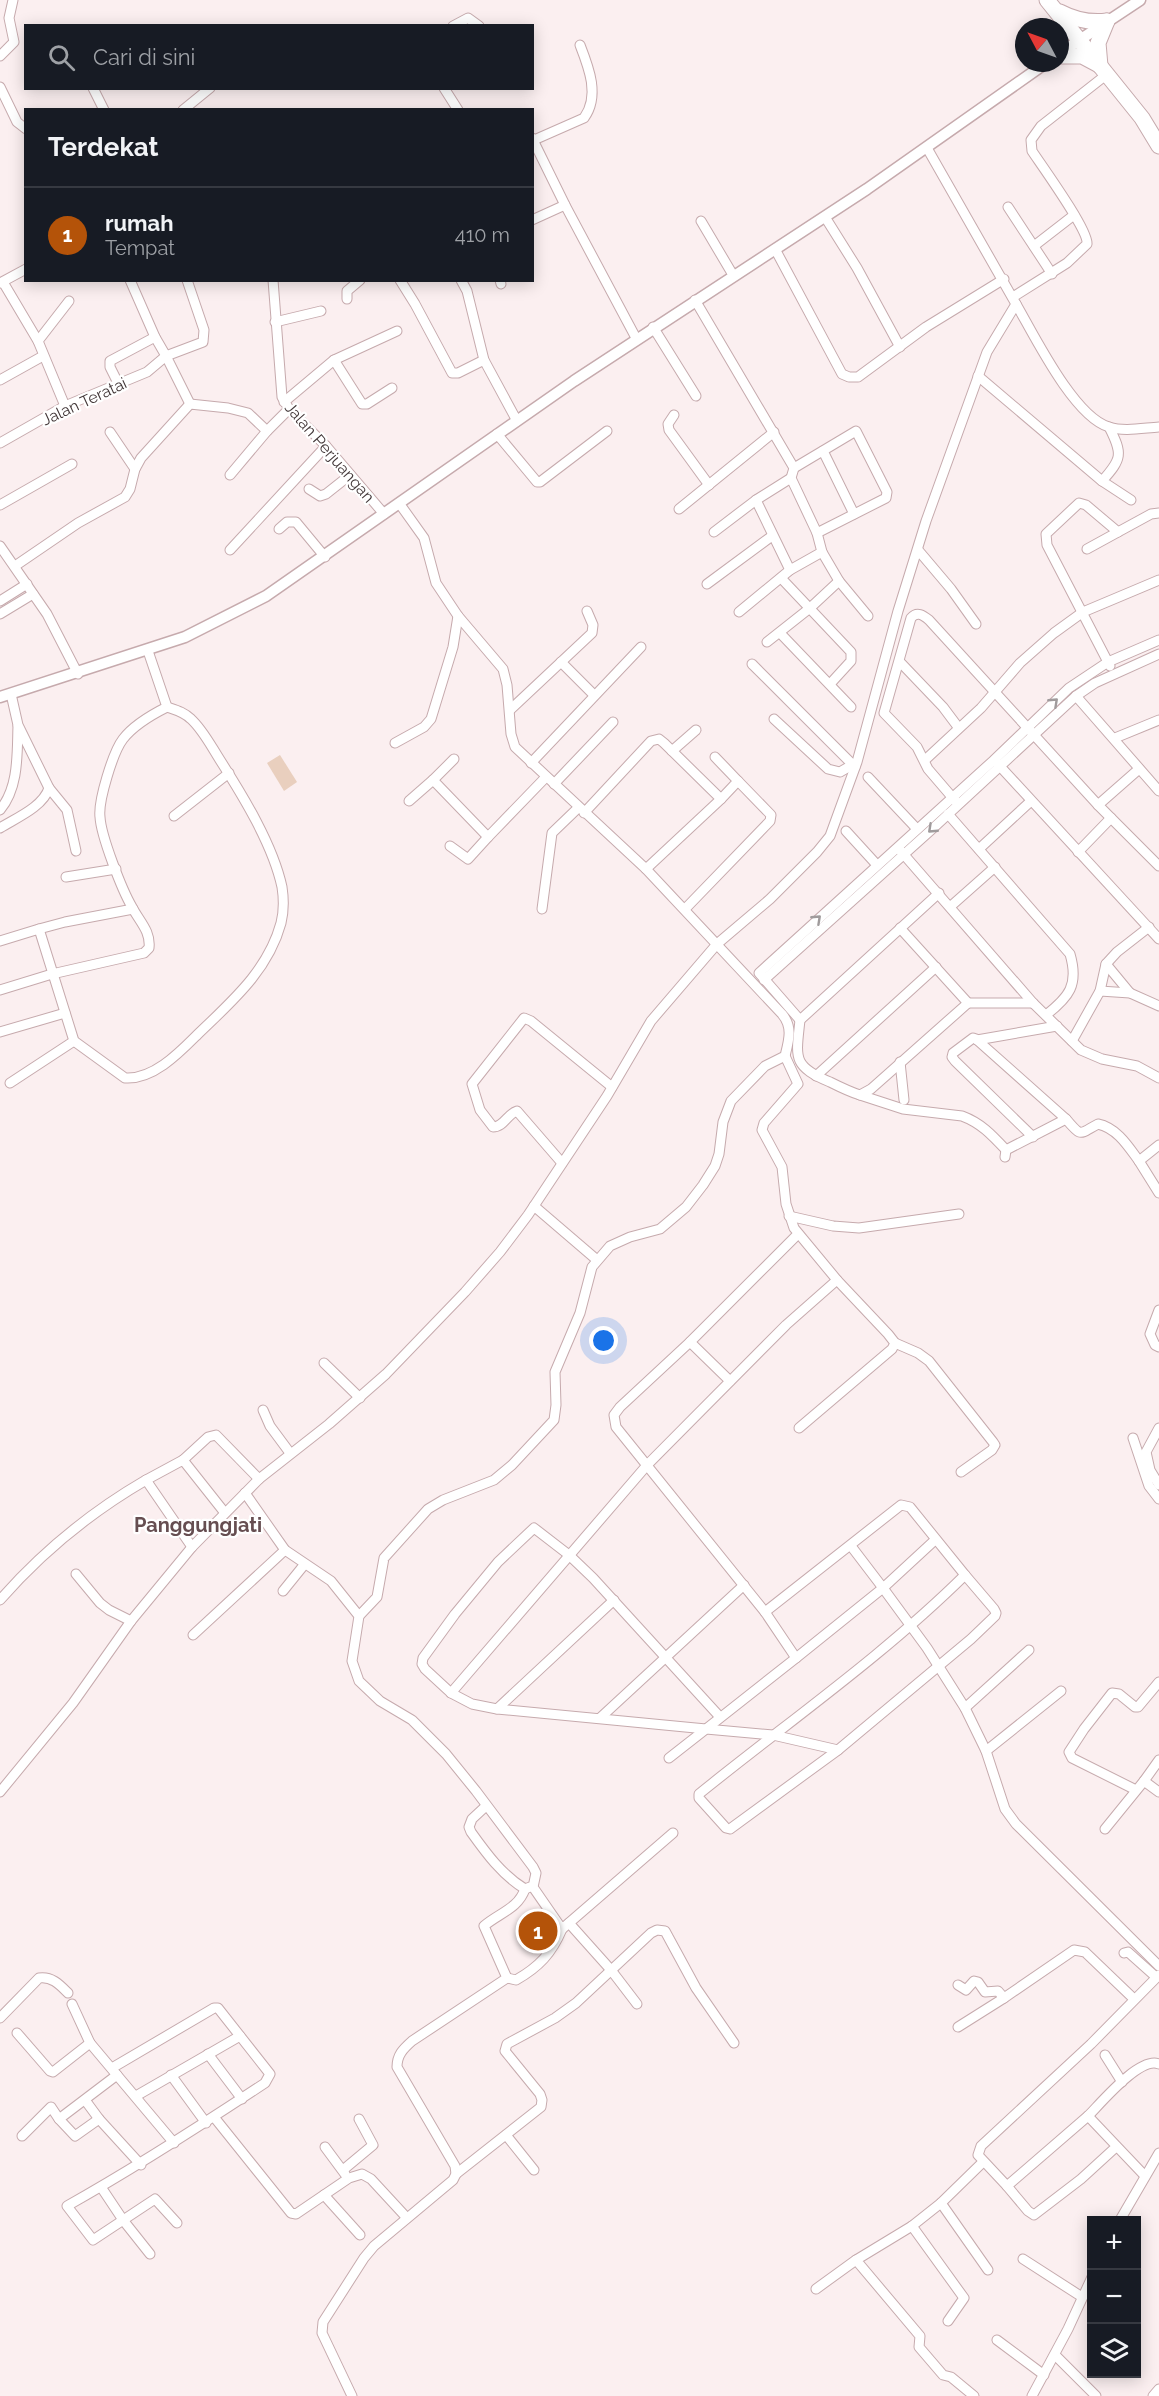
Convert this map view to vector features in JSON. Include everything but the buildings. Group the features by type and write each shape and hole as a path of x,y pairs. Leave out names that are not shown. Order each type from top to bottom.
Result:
{"highway":[{"path":"1051,5 1080,21 1107,21 1098,42 1103,70"},
{"path":"1051,5 1142,118 1159,146"},
{"path":"1069,55 1082,56 1103,70"}],"street":[{"path":"0,56 14,42 9,18 13,0"},
{"path":"1069,48 1140,0"},
{"path":"457,24 468,18 476,24"},
{"path":"534,139 584,118 589,112 592,80 580,45"},
{"path":"0,1792 73,1703 130,1621 192,1547 259,1479 360,1398 465,1292 500,1252 534,1206 612,1087 651,1022 717,944 770,899 824,845 836,821 898,611 987,352 1015,300 1082,251 1087,244 1087,236 1032,151 1031,140 1041,126 1103,70"},
{"path":"76,851 67,810 49,788 5,696 148,651 184,637 266,596 636,338 825,217 1033,72"},
{"path":"0,87 17,122 24,127"},
{"path":"94,90 103,108"},
{"path":"185,108 208,90"},
{"path":"445,90 457,108"},
{"path":"534,141 565,206 636,338"},
{"path":"927,148 1077,403 1094,420 1109,427 1124,429 1159,427"},
{"path":"534,219 565,206"},
{"path":"1008,207 1052,274"},
{"path":"1034,246 1074,215"},
{"path":"825,217 857,268 900,347"},
{"path":"701,221 734,275"},
{"path":"775,249 846,376 858,377 962,304 1004,279"},
{"path":"24,270 2,283 38,341 65,406"},
{"path":"131,282 155,337 190,404"},
{"name":"Jalan Teratai","path":"0,443 65,406 119,385 147,372 166,356 203,342 204,330 188,282"},
{"name":"Jalan Perjuangan","path":"273,282 281,393 287,406 326,446 384,514"},
{"path":"347,299 347,291 358,282"},
{"path":"401,282 452,373 458,373 483,360"},
{"path":"462,282 467,291 483,360 517,421"},
{"path":"695,300 794,468"},
{"path":"38,341 69,301"},
{"path":"275,322 321,311"},
{"path":"654,327 696,396"},
{"path":"230,475 287,406 334,360 397,331"},
{"path":"119,385 110,367 110,361 155,337"},
{"path":"0,380 43,356"},
{"path":"334,360 362,404 367,404 392,388"},
{"path":"978,376 1102,481 1131,500"},
{"path":"190,404 244,411 267,431"},
{"path":"15,566 78,523 125,497 141,458 190,404"},
{"path":"674,415 668,424 669,430 709,485"},
{"path":"1102,481 1117,464 1119,457 1118,446 1109,427"},
{"path":"497,434 537,482 540,482 607,431"},
{"path":"110,432 135,469"},
{"path":"679,509 774,432"},
{"path":"714,532 756,500 791,478 794,468 853,432 859,434 887,495 886,498 817,533"},
{"path":"230,550 326,446"},
{"path":"823,451 854,514"},
{"path":"0,505 72,464"},
{"path":"309,489 320,496 326,494 350,475"},
{"path":"791,478 817,533 822,552 839,581 868,616"},
{"path":"756,500 790,570"},
{"path":"399,503 424,538 436,583 458,616 503,669 513,741 531,763 646,869 786,1019 789,1032 785,1056 798,1084 764,1123 762,1130 782,1167 789,1216 797,1235 837,1280 895,1343 918,1353 929,1361 993,1442 995,1445 992,1450 961,1472"},
{"path":"1114,674 1047,545 1046,534 1079,503 1086,505 1118,532"},
{"path":"1087,549 1151,514 1159,513"},
{"path":"279,528 287,522 296,522 325,557"},
{"path":"706,584 772,536"},
{"path":"0,546 59,634 78,674"},
{"path":"918,550 951,589 976,624"},
{"path":"739,612 790,570 822,552"},
{"path":"781,578 851,652 851,661 830,684"},
{"path":"925,760 996,693 1020,663 1054,633 1083,612 1159,580"},
{"path":"767,642 810,608 839,581"},
{"path":"0,601 27,584"},
{"path":"11,594 17,603"},
{"path":"0,614 33,594"},
{"path":"510,710 592,633 593,625 586,611"},
{"path":"956,801 928,769 917,747 885,713 911,618 916,614 922,614 1098,805 1159,866"},
{"path":"395,743 424,727 431,719 453,647 458,616"},
{"path":"780,633 851,707"},
{"path":"1030,732 1069,688 1108,662 1159,640"},
{"path":"531,763 641,646"},
{"path":"148,651 167,706"},
{"path":"761,976 900,850 917,829 956,801 1030,732 1076,696 1114,674 1159,654"},
{"path":"561,662 594,695"},
{"path":"900,662 943,707 958,727"},
{"path":"752,664 854,766"},
{"path":"1076,696 1159,790"},
{"path":"39,929 74,1041 125,1078 135,1079 178,1054 236,998 262,966 281,924 284,905 282,886 255,820 229,773 190,718 183,712 167,706"},
{"path":"0,990 52,974 144,953 149,948 146,930 132,909 100,819 102,801 115,753 128,733 167,706"},
{"path":"774,719 828,770 840,772 854,766"},
{"path":"1114,738 1159,720"},
{"path":"450,846 468,859 488,837 613,722"},
{"path":"0,810 15,775 18,725"},
{"path":"672,751 696,730"},
{"path":"542,909 552,833 581,810 651,741 659,739 721,799"},
{"path":"685,909 770,821 771,815 767,809 714,757"},
{"path":"409,801 453,759"},
{"path":"997,763 1159,939"},
{"path":"1098,805 1139,769"},
{"path":"174,816 229,773"},
{"path":"868,777 917,829"},
{"path":"433,780 488,837"},
{"path":"646,869 738,781"},
{"path":"0,828 38,804 44,799 49,788"},
{"path":"761,976 876,865 948,814 956,801"},
{"path":"979,849 1031,801"},
{"path":"948,814 1070,954 1074,971 1071,988 1064,1001 1046,1015"},
{"path":"1078,852 1111,818"},
{"path":"846,831 876,865"},
{"path":"900,850 1033,1003 1072,1041 1091,1055 1137,1066 1159,1078"},
{"path":"951,906 995,867"},
{"path":"66,877 116,869"},
{"path":"800,1020 939,893"},
{"path":"0,941 65,922 132,909"},
{"path":"1072,1041 1100,991 1106,964 1117,952 1149,927"},
{"path":"900,928 968,1003"},
{"path":"1106,964 1130,993"},
{"path":"816,1076 936,967"},
{"path":"761,976 800,1020 799,1060 802,1066 816,1076 860,1095 903,1109 962,1116 989,1132 1005,1153 1066,1119"},
{"path":"1100,991 1130,993 1159,1006"},
{"path":"860,1095 871,1089 968,1003 1033,1003"},
{"path":"0,1032 65,1013"},
{"path":"562,1162 517,1111 501,1125 493,1127 480,1110 472,1084 524,1018 540,1028 612,1087"},
{"path":"1033,1137 952,1057 953,1053 972,1039 1057,1026"},
{"path":"977,1040 1080,1132 1085,1133 1098,1124 1104,1125 1117,1134 1139,1161 1159,1193"},
{"path":"10,1083 74,1041"},
{"path":"507,1978 484,1926 517,1904 529,1888 536,1873 458,1768 420,1728 405,1715 380,1701 359,1681 352,1661 359,1617 377,1597 384,1558 428,1509 435,1503 494,1480 512,1465 555,1420 555,1372 580,1313 592,1267 610,1246 618,1241 660,1229 686,1207 715,1166 723,1122 731,1101 765,1066 785,1056"},
{"path":"900,1062 904,1100"},
{"path":"1139,1161 1159,1145"},
{"path":"534,1206 597,1260"},
{"path":"789,1216 833,1226 859,1228 960,1214"},
{"path":"796,1658 744,1585 616,1427 614,1414 797,1235"},
{"path":"451,1693 648,1464 786,1325 837,1280"},
{"path":"1159,1310 1150,1334 1151,1340 1159,1347"},
{"path":"690,1342 730,1381"},
{"path":"799,1428 892,1349 895,1343"},
{"path":"324,1363 360,1398"},
{"path":"263,1410 270,1426 290,1453"},
{"path":"1159,1428 1146,1452 1150,1470 1159,1485"},
{"path":"0,1600 17,1581 80,1523 110,1501 183,1460 208,1437 216,1436 259,1479"},
{"path":"1133,1438 1149,1486 1159,1499"},
{"path":"183,1460 225,1513"},
{"path":"146,1480 192,1547"},
{"path":"245,1493 285,1550 304,1565 331,1581 359,1617"},
{"path":"765,1612 901,1505 910,1507 996,1613 971,1639 838,1750 728,1829 698,1796 910,1625 964,1575"},
{"path":"720,1717 614,1600 569,1555 534,1528 498,1562 455,1614 423,1658 422,1664 425,1669 451,1693 472,1704 497,1709 773,1735 838,1750"},
{"path":"669,1758 883,1588 935,1540"},
{"path":"851,1546 910,1625 965,1708 986,1751 1005,1809 1016,1824 1159,1966"},
{"path":"193,1635 285,1550"},
{"path":"283,1591 304,1565"},
{"path":"76,1574 100,1603 130,1621"},
{"path":"600,1718 744,1585"},
{"path":"497,1709 614,1600"},
{"path":"965,1708 1029,1650"},
{"path":"1136,1790 1072,1758 1069,1752 1112,1693 1119,1694 1138,1707 1159,1682"},
{"path":"986,1751 1061,1691"},
{"path":"1105,1829 1159,1760"},
{"path":"1144,1781 1159,1792"},
{"path":"486,1806 472,1819 469,1827 493,1862 529,1888 611,1970 638,2004"},
{"path":"456,2174 455,2166 397,2067 399,2054 412,2041 507,1978 516,1980 541,1964 566,1926 673,1833"},
{"path":"352,2396 321,2327 364,2258 453,2180 456,2174 539,2110 542,2100 540,2094 505,2051 507,2044 555,2018 576,2003 657,1930 665,1931 696,1988 734,2043"},
{"path":"958,2027 1074,1950 1080,1949 1134,1999"},
{"path":"1116,2147 1081,2180 1034,2215 978,2155 981,2146 1091,2044 1157,1976 1128,1952 1124,1953"},
{"path":"0,2018 39,1978 46,1977 52,1980 68,1993"},
{"path":"958,1984 966,1990 974,1981 978,1982 985,1992 998,1991 1004,1998"},
{"path":"72,2004 90,2043 174,2143"},
{"path":"59,2119 85,2100 115,2071 214,2008 222,2011 270,2074 265,2083 141,2165 68,2206 93,2240 155,2199 177,2223"},
{"path":"17,2033 53,2072 90,2043"},
{"path":"136,2096 240,2036"},
{"path":"208,2054 242,2098"},
{"path":"1105,2055 1122,2082"},
{"path":"1007,2186 1088,2116 1122,2082 1147,2063 1159,2064"},
{"path":"171,2075 291,2213 296,2214 324,2195 373,2145 359,2119"},
{"path":"85,2100 141,2165"},
{"path":"22,2136 51,2108 75,2136 99,2119"},
{"path":"1088,2116 1145,2176"},
{"path":"506,2135 534,2170"},
{"path":"325,2147 346,2174"},
{"path":"1122,2216 1159,2153"},
{"path":"816,2289 856,2260 912,2226 941,2203 983,2162"},
{"path":"346,2174 367,2175 407,2218"},
{"path":"101,2187 150,2254"},
{"path":"324,2195 360,2235"},
{"path":"941,2203 988,2270"},
{"path":"912,2226 964,2298 948,2321"},
{"path":"1023,2259 1087,2294 1032,2396"},
{"path":"856,2260 920,2336 919,2347 935,2366 974,2396"},
{"path":"997,2340 1044,2375"},
{"path":"1055,2355 1096,2396"},
{"path":"1153,2396 1159,2389"}],"shaded area":[{"path":"280,755 297,782 284,791 267,763"}],"place":[{"name":"rumah","path":"538,1931"}],"district":[{"name":"Panggungjati","path":"198,1525"}]}
